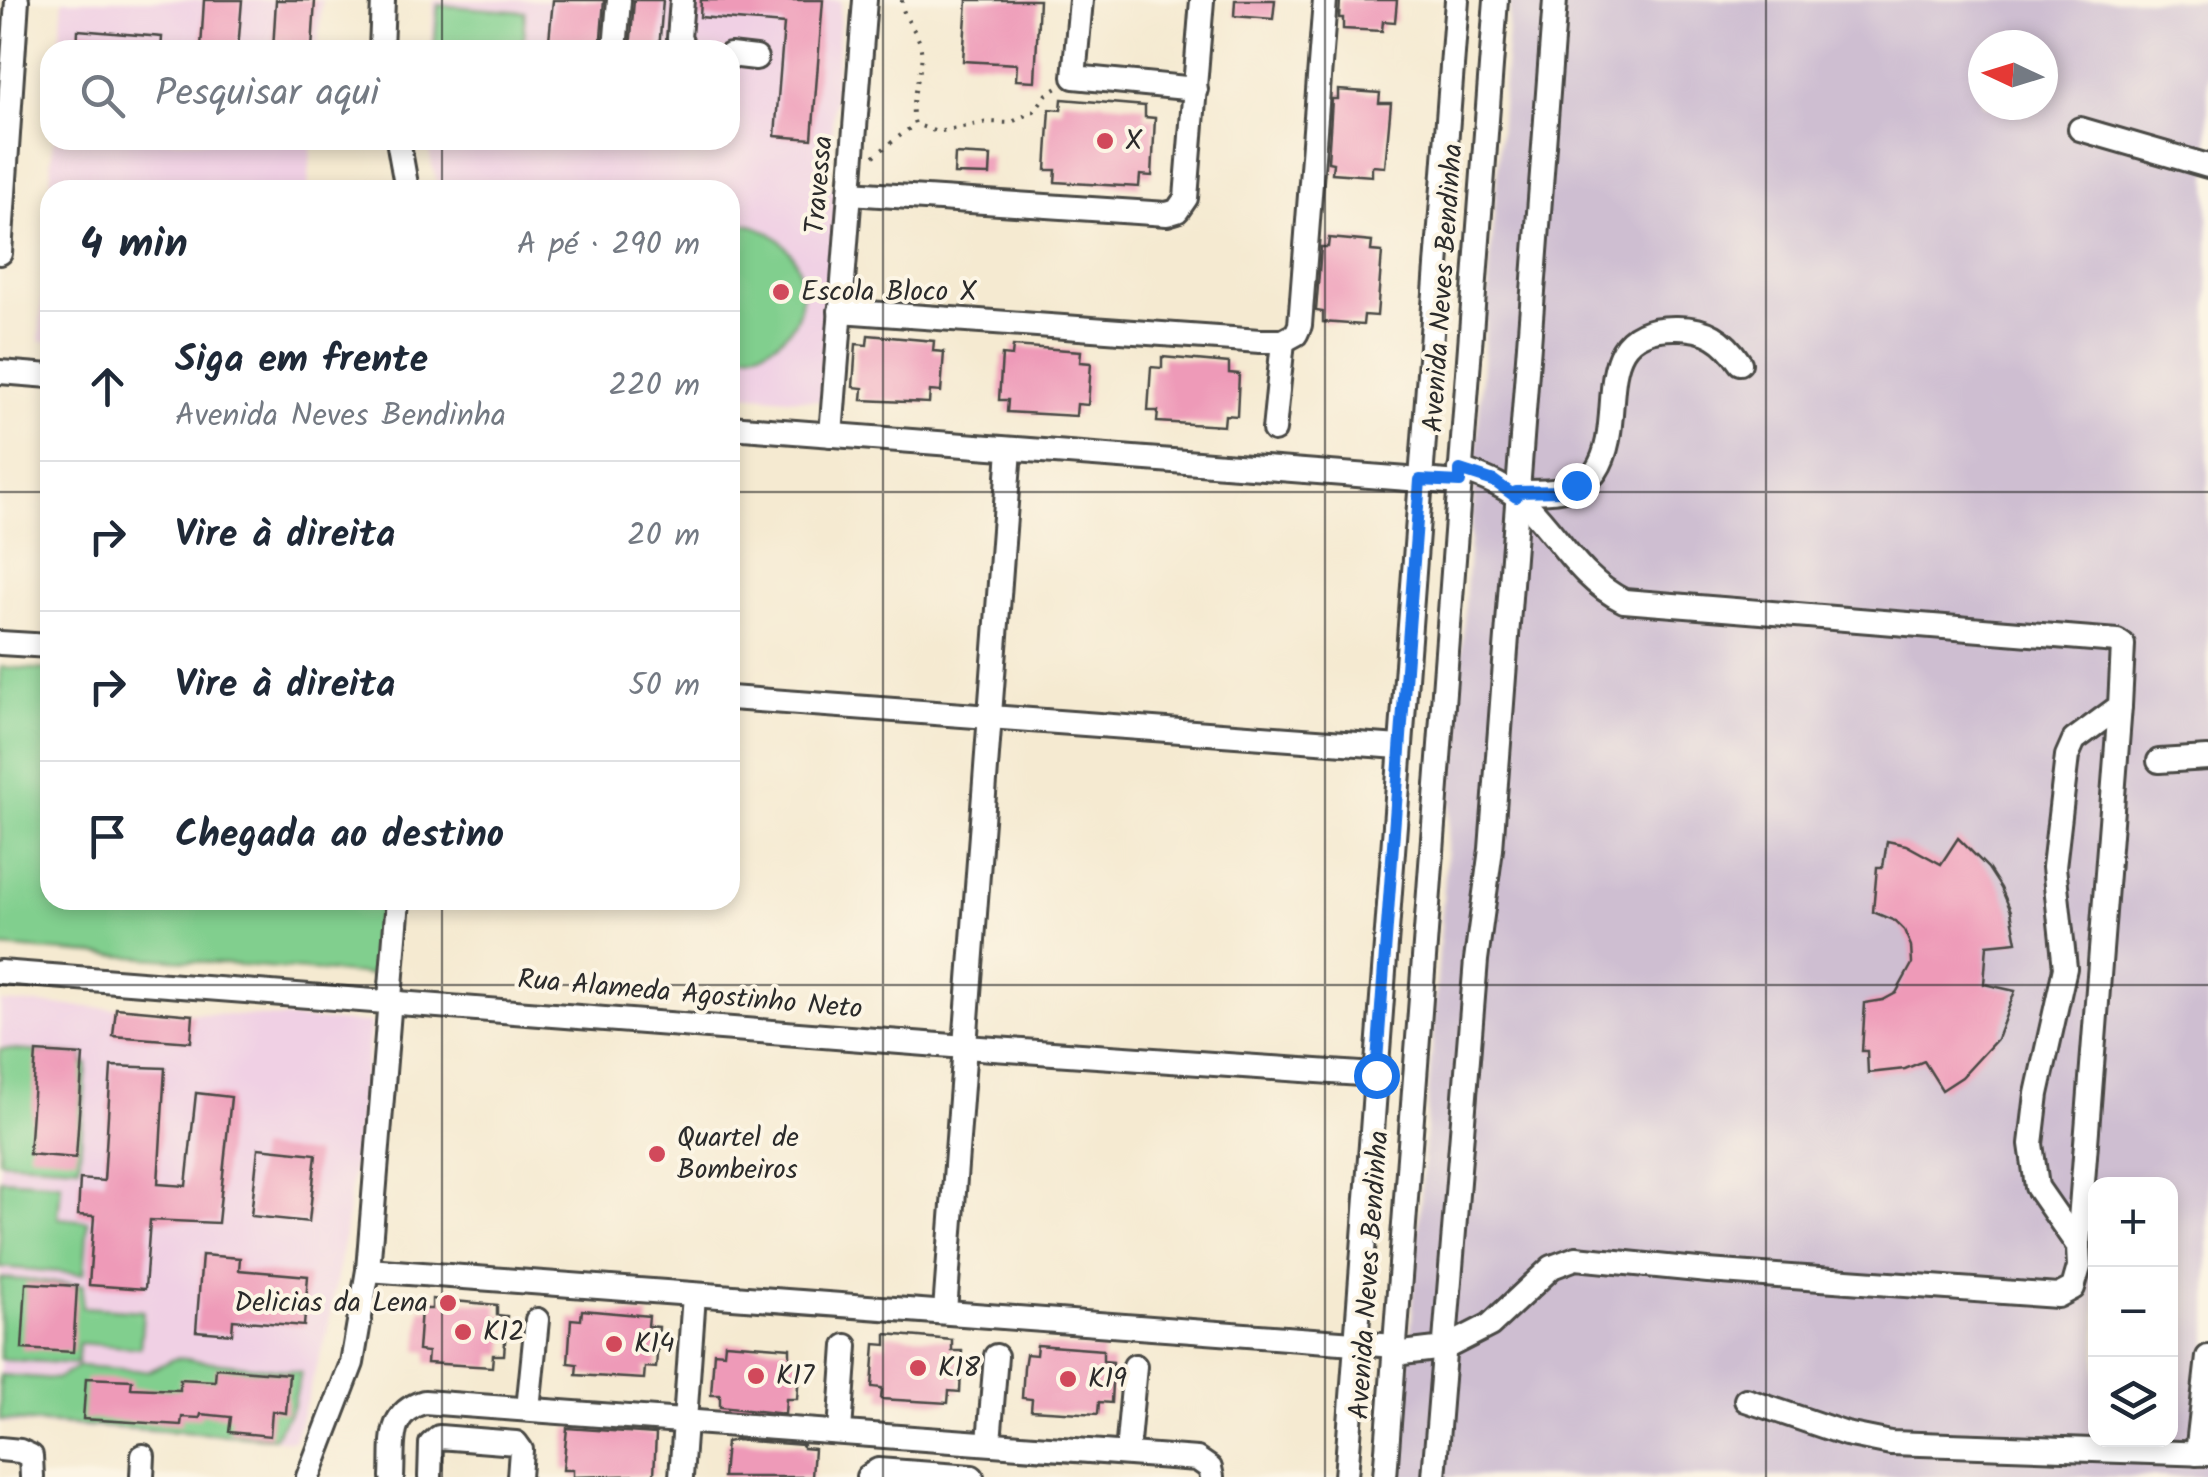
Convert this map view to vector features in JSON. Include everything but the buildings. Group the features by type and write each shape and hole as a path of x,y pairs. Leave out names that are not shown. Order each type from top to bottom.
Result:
{"street":[{"path":"0,253 17,0"},
{"path":"382,40 383,0"},
{"path":"616,40 619,0"},
{"path":"679,40 682,0"},
{"name":"Travessa","path":"830,435 865,0"},
{"path":"1082,0 1074,77 1196,89"},
{"path":"850,193 1177,212 1186,198 1202,0"},
{"path":"840,311 1134,334 1284,341 1296,334 1300,325 1326,0"},
{"name":"Avenida Neves Bendinha","path":"1346,1477 1457,0"},
{"name":"Avenida Neves Bendinha","path":"1384,1477 1496,0"},
{"path":"1434,1477 1476,960 1491,849 1555,0"},
{"path":"740,56 756,58"},
{"path":"2080,128 2208,166"},
{"path":"400,150 405,180"},
{"path":"1516,495 1561,491 1594,474 1604,455 1616,365 1624,348 1640,332 1662,327 1696,328 1725,340 1740,363"},
{"path":"1274,430 1284,341"},
{"path":"0,372 40,375"},
{"path":"368,1270 946,1311 1356,1343 1394,1350 1445,1348 1490,1325 1552,1267 1576,1258 1765,1276 2058,1296 2073,1288 2079,1268 2125,653 2116,641 1624,601 1600,589 1578,568 1528,505 1494,481 1460,476 1420,480 740,429"},
{"path":"946,1311 1010,450"},
{"path":"0,643 40,645"},
{"path":"740,699 1399,746"},
{"path":"2078,1246 2037,1187 2030,1144 2036,1094 2065,968 2054,867 2067,756 2074,740 2120,706"},
{"path":"2159,760 2208,758"},
{"path":"308,1477 352,1363 368,1270 397,910"},
{"name":"Rua Alameda Agostinho Neto","path":"0,972 1376,1075"},
{"path":"681,1477 694,1294"},
{"path":"528,1409 537,1320"},
{"path":"840,1430 846,1346"},
{"path":"989,1442 996,1356"},
{"path":"1746,1400 1880,1442 2203,1454 2208,1357"},
{"path":"1128,1453 1135,1366"},
{"path":"392,1477 395,1428 401,1413 424,1402 1128,1453 1197,1460 1210,1468 1212,1477"},
{"path":"430,1477 431,1444 438,1438 516,1443 521,1450 519,1477"},
{"path":"0,1449 20,1450 31,1456 32,1477"},
{"path":"870,1474 972,1477"}],"path":[{"path":"902,0 902,9 922,48 911,110 916,124"},
{"path":"916,124 938,132 988,122 1010,123 1034,111 1047,94 1074,77"},
{"path":"870,159 916,124"}],"shaded area":[{"path":"63,0 322,0 319,40 60,40"},
{"name":"Escola Bloco X","path":"434,0 841,0 828,188 840,190 823,401 740,394 740,180 436,180 431,161 429,150 740,150 740,40 432,40"},
{"path":"1510,0 2208,0 2208,1477 1400,1477"},
{"path":"52,150 311,150 309,180 50,180"},
{"path":"0,1002 371,1023 346,1225 327,1333 294,1441 0,1423"}],"green space":[{"path":"438,5 525,12 523,40 435,40"},
{"path":"740,224 762,229 785,246 798,268 802,292 797,316 783,337 761,350 740,352"},
{"path":"0,667 40,669 40,910 379,910 374,975 0,947"},
{"path":"0,1049 83,1055 83,1063 87,1064 79,1166 0,1161"},
{"path":"0,1179 61,1183 58,1218 88,1221 84,1274 0,1267"},
{"path":"0,1278 83,1285 82,1307 143,1311 140,1348 79,1343 77,1364 0,1359"},
{"path":"176,1358 301,1372 293,1406 274,1438 0,1420 0,1375 56,1379 79,1366 149,1371"}],"place":[{"name":"X","path":"1105,141"},
{"name":"Escola Bloco X","path":"781,292"},
{"name":"Quartel de Bombeiros","path":"657,1154"},
{"name":"Delicias da Lena","path":"448,1303"},
{"name":"K12","path":"463,1332"},
{"name":"K14","path":"614,1344"},
{"name":"K18","path":"918,1368"},
{"name":"K17","path":"756,1376"},
{"name":"K19","path":"1068,1379"}],"route":[{"path":"1376,1075 1420,480 1460,482 1460,470 1494,481 1516,497 1516,492 1561,491 1576,485"}]}
